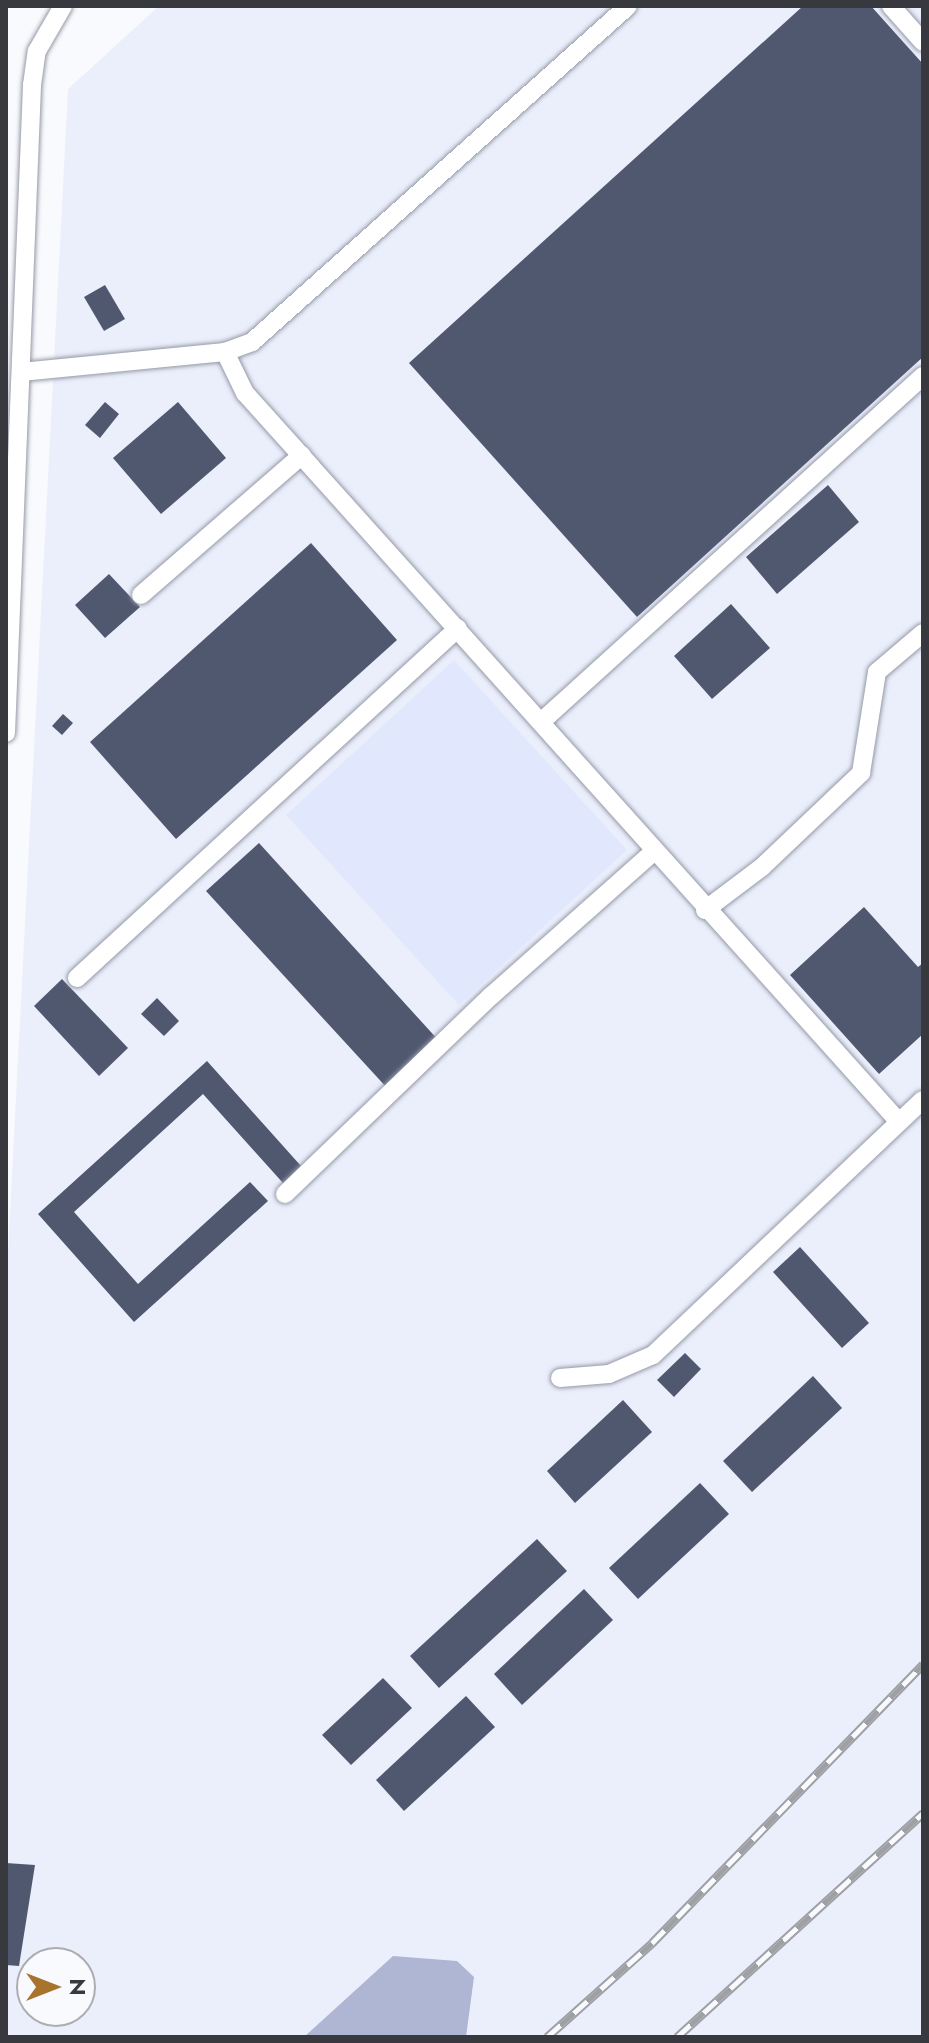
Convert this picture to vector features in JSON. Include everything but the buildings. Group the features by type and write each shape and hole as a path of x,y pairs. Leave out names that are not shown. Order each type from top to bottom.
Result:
{"lane":[{"path":"6,733 32,85 37,51 63,6"},
{"path":"21,372 225,352 252,342 628,6"},
{"path":"891,6 923,42"},
{"path":"225,352 245,393 542,721 705,910 899,1122"},
{"path":"542,721 923,376"},
{"path":"141,595 302,455"},
{"path":"77,978 458,628"},
{"path":"705,910 762,867 861,773 877,672 923,633"},
{"path":"285,1194 491,996 653,852"},
{"path":"560,1378 609,1374 653,1355 923,1100"}],"shaded area":[{"path":"159,6 923,6 923,2037 6,2037 6,1292 68,89"},
{"path":"454,660 627,850 459,1005 286,815"},
{"path":"393,1956 457,1961 474,1977 466,2037 304,2037"}],"railway":[{"path":"547,2037 652,1943 923,1664"},
{"path":"677,2037 923,1813"}]}
